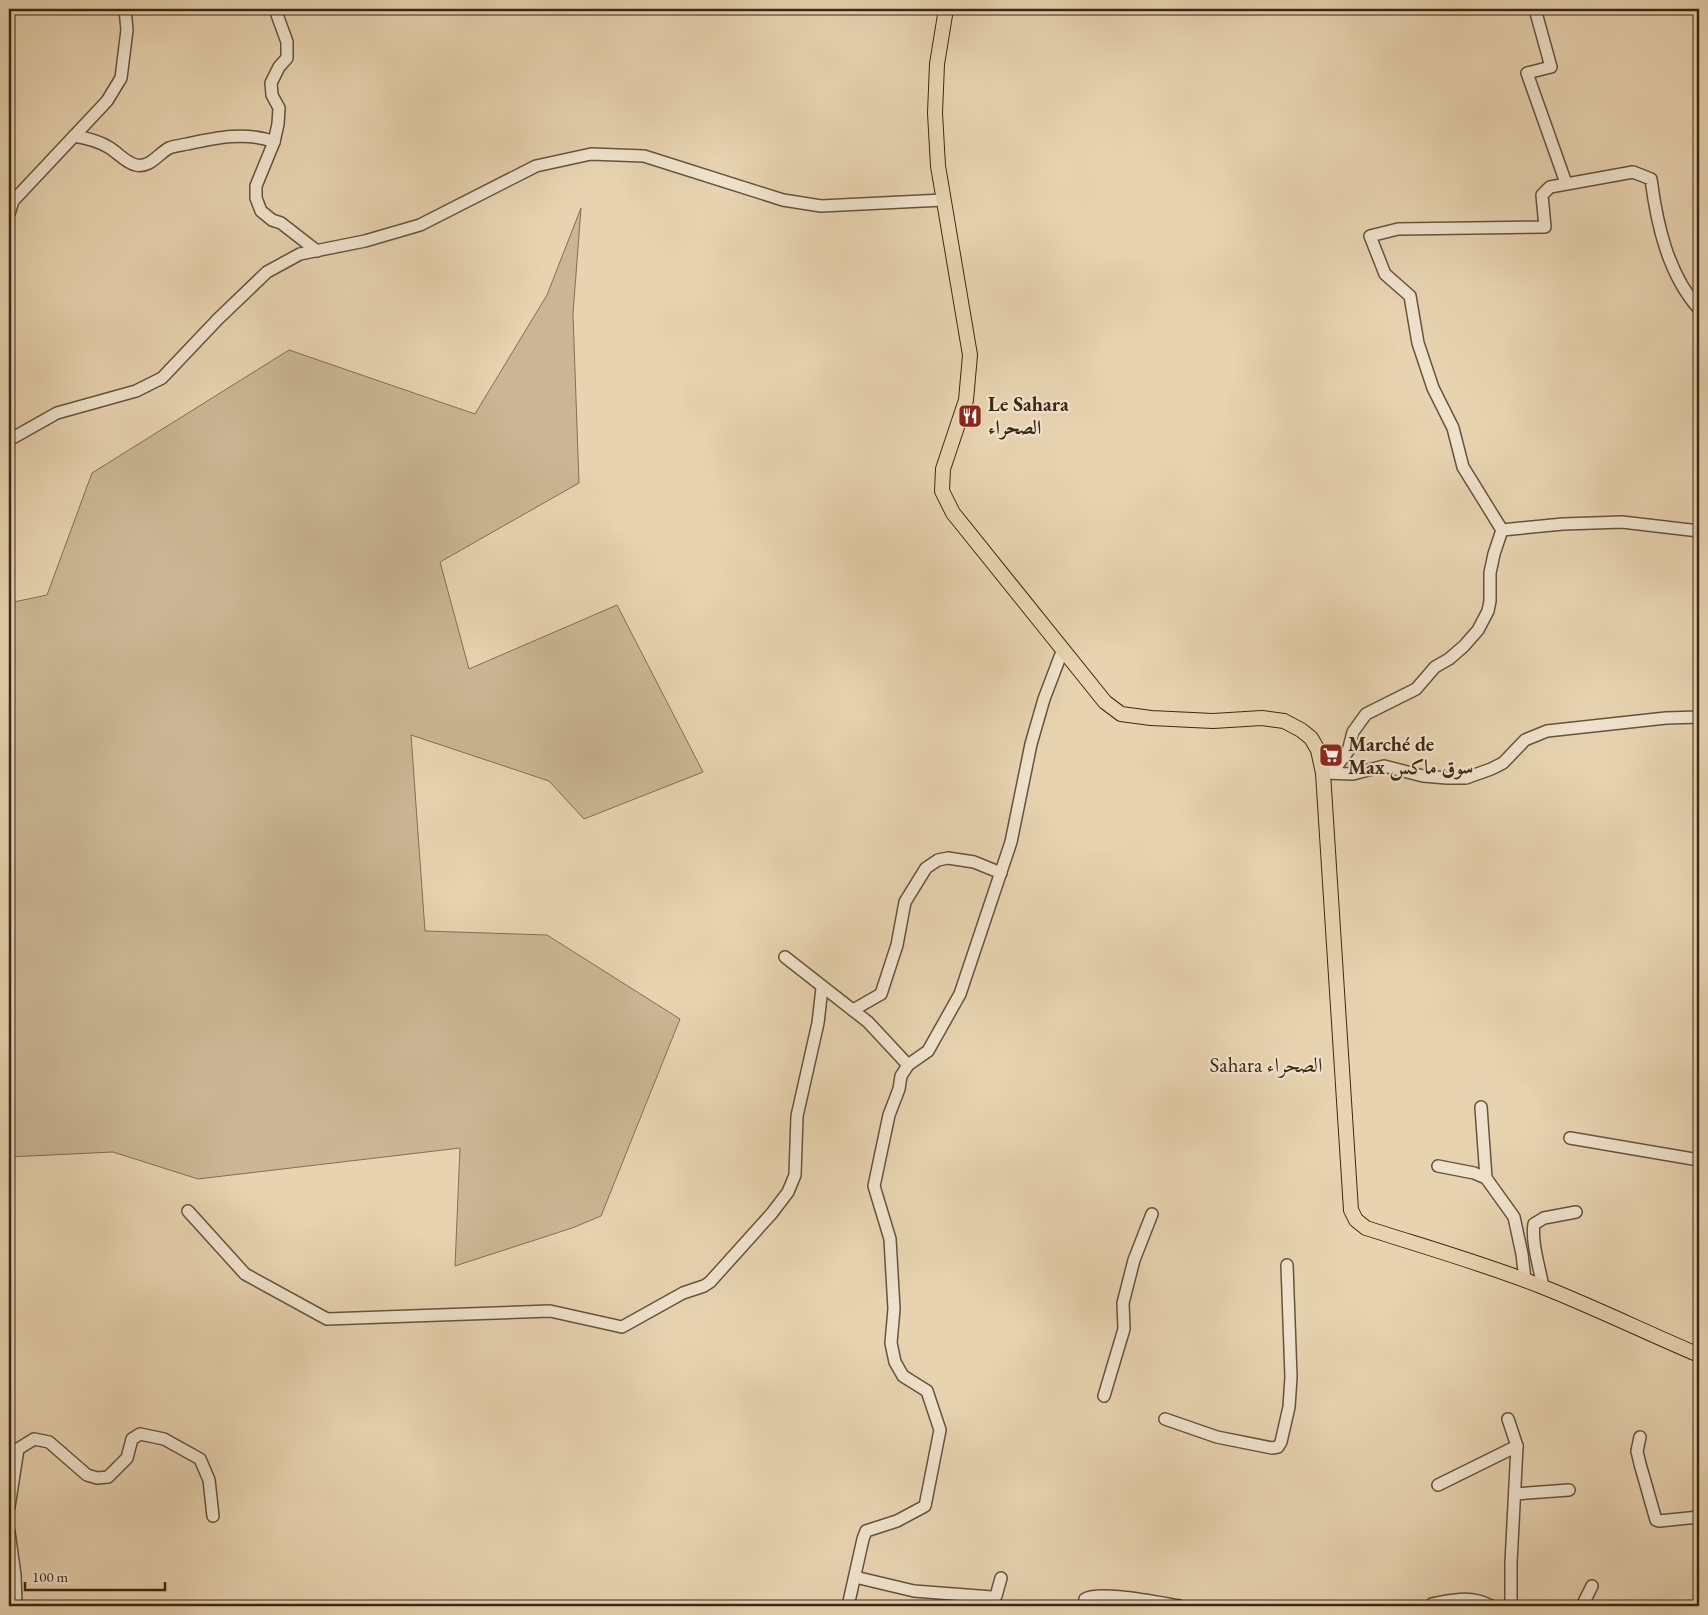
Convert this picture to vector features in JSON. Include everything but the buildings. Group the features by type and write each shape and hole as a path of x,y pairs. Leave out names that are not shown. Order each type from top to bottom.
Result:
{"main road":[{"path":"946,9 938,64 935,113 938,166 970,355 966,400 943,469 942,492 953,513 1105,702 1121,714 1151,718 1213,721 1262,718 1284,721 1311,738 1318,750 1323,773 1351,1210 1356,1220 1366,1228 1543,1287 1699,1355"}],"street":[{"path":"9,214 13,201 107,101 121,78 127,30 124,9"},
{"path":"275,9 287,42 287,58 279,67 271,83 272,95 279,108 278,124 274,142 256,186 256,198 262,211 317,250"},
{"path":"1535,9 1551,68 1527,73 1566,183"},
{"path":"74,136 102,143 136,166 152,162 168,148 208,140 248,136 263,137 274,142"},
{"path":"9,440 57,413 136,391 162,378 218,319 267,272 300,254 365,240 420,225 536,166 591,154 644,156 784,200 821,206 943,200"},
{"path":"1502,530 1463,467 1453,428 1433,388 1418,343 1410,296 1385,274 1370,236 1398,229 1546,226 1542,195 1550,187 1633,172 1651,179 1656,213 1668,257 1689,298 1699,309"},
{"path":"1502,530 1563,524 1622,522 1699,531"},
{"path":"1323,773 1337,766 1348,751 1353,732 1366,714 1416,689 1435,667 1449,659 1478,630 1488,611 1490,574 1502,530"},
{"path":"848,1606 866,1531 897,1521 925,1506 940,1430 927,1391 902,1376 891,1344 894,1310 890,1239 874,1186 889,1115 899,1089 901,1076 908,1064 928,1051 960,994 1011,842 1036,726 1063,649"},
{"path":"1323,773 1353,774 1384,766 1423,776 1466,778 1503,763 1525,740 1547,730 1666,718 1699,717"},
{"path":"853,1010 881,994 897,945 905,902 926,868 938,860 948,858 974,862 1001,873"},
{"path":"785,957 822,988 868,1022 908,1064"},
{"path":"188,1211 245,1274 328,1318 550,1311 622,1327 683,1293 710,1282 772,1213 788,1192 795,1175 797,1116 818,1023 822,988"},
{"path":"1481,1107 1486,1178 1514,1218 1522,1254 1525,1280"},
{"path":"1570,1138 1699,1160"},
{"path":"1438,1166 1474,1173 1486,1178"},
{"path":"1543,1287 1535,1244 1534,1224 1544,1218 1576,1212"},
{"path":"1104,1396 1124,1329 1123,1303 1134,1260 1152,1214"},
{"path":"1165,1419 1217,1438 1272,1448 1278,1447 1281,1442 1289,1406 1287,1266"},
{"path":"1508,1419 1517,1446 1511,1606"},
{"path":"9,1507 18,1449 34,1439 49,1442 87,1476 97,1478 108,1476 127,1458 132,1439 140,1434 164,1439 200,1459 209,1480 213,1516"},
{"path":"1640,1437 1637,1451 1656,1520 1699,1517"},
{"path":"1438,1485 1517,1446"},
{"path":"1515,1494 1569,1490"},
{"path":"9,1532 15,1575 16,1606"},
{"path":"854,1577 914,1591 992,1597 996,1596 998,1592 1001,1578"},
{"path":"1582,1606 1592,1586"},
{"path":"1084,1606 1085,1599 1089,1596 1116,1596 1180,1606"},
{"path":"1432,1604 1462,1598 1484,1602 1491,1606"}],"shaded area":[{"path":"581,208 573,314 579,483 440,562 469,669 617,605 703,772 584,819 549,781 411,735 425,931 547,935 680,1019 601,1216 572,1228 455,1266 460,1148 198,1179 113,1152 9,1157 9,603 47,595 92,473 289,350 475,414 547,295"}],"place":[{"name":"Le Sahara الصحراء","path":"970,416"},
{"name":"Marché de Max سوق ماكس","path":"1331,755"}],"district":[{"name":"Sahara الصحراء","path":"1266,1064"}]}
